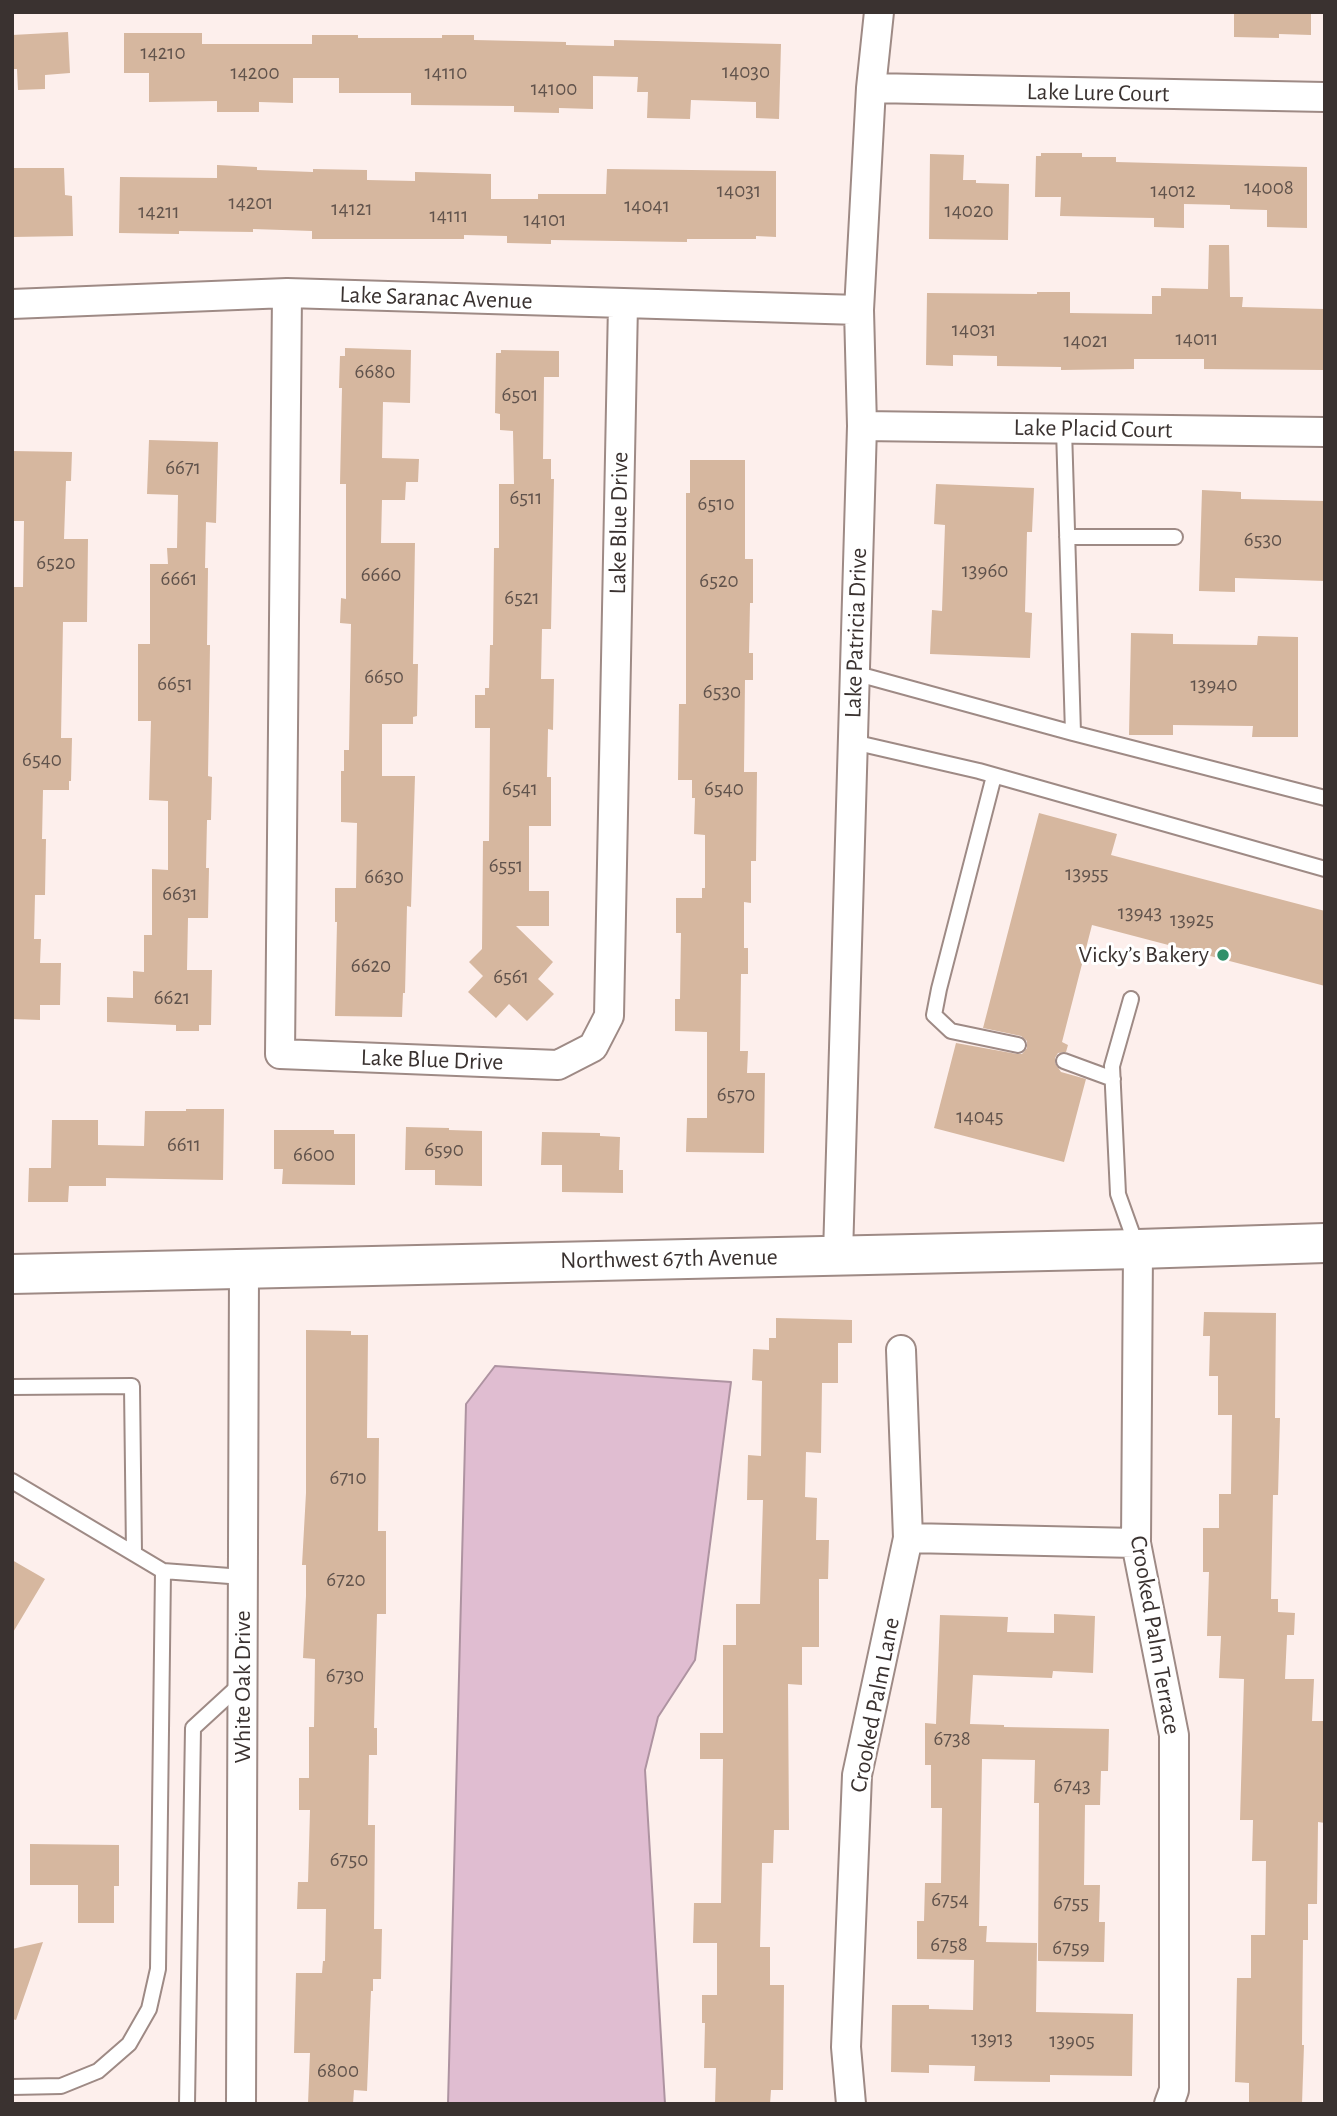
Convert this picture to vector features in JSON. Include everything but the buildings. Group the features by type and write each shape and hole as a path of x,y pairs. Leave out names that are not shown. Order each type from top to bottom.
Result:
{"main road":[{"name":"Northwest 67th Avenue","path":"12,1274 1325,1243"}],"street":[{"name":"Lake Patricia Drive","path":"838,1255 862,426 859,310 871,88 878,12"},
{"name":"Lake Lure Court","path":"871,88 1325,97"},
{"name":"Lake Saranac Avenue","path":"12,304 287,293 859,310"},
{"name":"Lake Blue Drive","path":"287,293 280,1054 558,1065 593,1048 609,1016 623,304"},
{"name":"Lake Placid Court","path":"862,426 1325,432"},
{"name":"Crooked Palm Terrace","path":"1138,1249 1136,1543 1174,1735 1174,2090 1169,2104"},
{"name":"White Oak Drive","path":"241,2104 244,1270"},
{"name":"Crooked Palm Lane","path":"851,2104 846,2047 857,1775 908,1538 901,1350"},
{"path":"908,1538 1136,1543"}],"lane":[{"path":"1064,429 1073,733"},
{"path":"1067,537 1175,537"},
{"path":"854,673 1325,798"},
{"path":"853,742 994,776 1325,869"},
{"path":"994,776 934,1015 951,1031 1018,1045"},
{"path":"1131,999 1112,1066 1118,1194 1138,1249"},
{"path":"1064,1061 1113,1079"},
{"path":"12,1387 132,1385 134,1553"},
{"path":"12,1481 163,1571 243,1577"},
{"path":"12,2088 61,2086 98,2071 129,2045 149,2009 158,1969 163,1571"},
{"path":"187,2104 193,1728 243,1682"}],"shaded area":[{"path":"495,1366 731,1382 695,1660 658,1717 645,1770 665,2104 448,2104 466,1404"}],"place":[{"name":"Vicky’s Bakery","path":"1223,955"}]}
